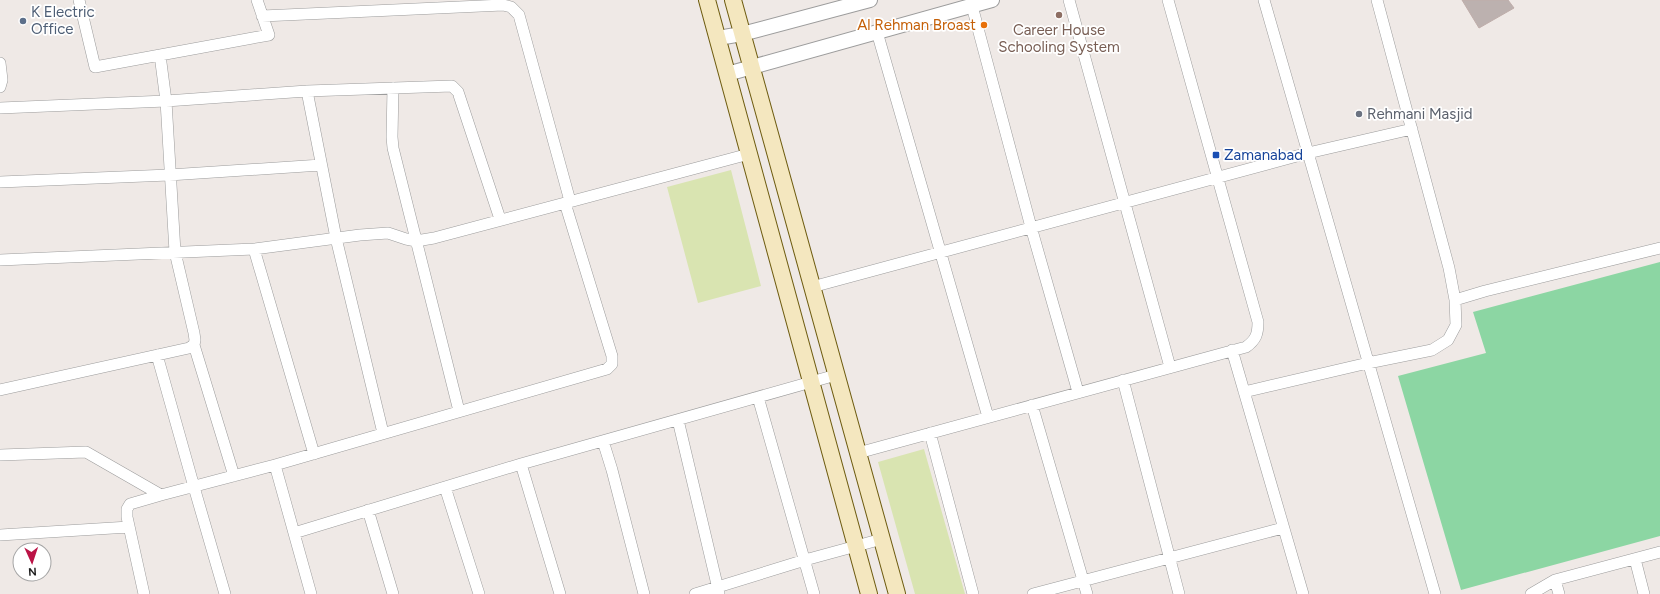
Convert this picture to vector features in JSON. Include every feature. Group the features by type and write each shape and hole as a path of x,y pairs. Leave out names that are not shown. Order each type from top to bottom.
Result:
{"main road":[{"path":"707,0 869,594"},
{"path":"733,0 897,594"}],"street":[{"path":"79,0 95,67 268,35 257,0"},
{"path":"718,38 742,34 870,0"},
{"path":"727,74 992,0"},
{"path":"1069,0 1170,367"},
{"path":"858,453 1246,347 1254,341 1258,332 1258,322 1168,0"},
{"path":"1264,0 1435,594"},
{"path":"1244,392 1368,363 1432,350 1448,340 1456,325 1455,300 1449,268 1377,0"},
{"path":"144,594 127,517 127,509 130,504 276,466 383,433 607,369 612,364 612,356 568,202 519,15 516,10 503,5 262,16"},
{"path":"972,6 1031,227 1078,392"},
{"path":"877,32 988,417"},
{"path":"160,55 166,101 169,175 175,252 194,333 194,345 234,476"},
{"path":"0,63 1,82"},
{"path":"0,108 166,101 307,91 446,85 455,88 458,92 500,220"},
{"path":"393,88 393,148 459,411"},
{"path":"307,91 336,238 383,433"},
{"path":"812,287 1308,153 1412,129"},
{"path":"0,260 254,249 360,234 388,234 416,241 434,238 749,154"},
{"path":"0,182 169,175 321,165"},
{"path":"1455,300 1485,291 1660,248"},
{"path":"254,249 314,454"},
{"path":"0,390 157,355 194,345"},
{"path":"1232,350 1303,594"},
{"path":"157,355 226,594"},
{"path":"294,533 521,464 836,375"},
{"path":"1123,380 1179,594"},
{"path":"758,397 814,594"},
{"path":"1032,405 1087,594"},
{"path":"678,420 718,591"},
{"path":"930,433 973,594"},
{"path":"603,441 644,594"},
{"path":"0,455 86,452 161,495"},
{"path":"521,464 560,594"},
{"path":"276,466 311,594"},
{"path":"445,487 479,594"},
{"path":"368,510 393,594"},
{"path":"0,535 129,527"},
{"path":"1033,594 1283,528"},
{"path":"695,594 718,591 805,560 882,539"},
{"path":"1531,594 1555,580 1660,552"},
{"path":"1635,559 1644,594"},
{"path":"1555,580 1559,594"}],"green space":[{"path":"731,170 761,286 698,303 667,187"},
{"path":"1660,262 1660,536 1461,590 1398,376 1486,353 1473,312"},
{"path":"924,449 965,594 915,594 878,462"}],"building":[{"path":"1462,0 1508,0 1514,8 1479,28"}],"place":[{"name":"Career House Schooling System","path":"1059,15"},
{"name":"K Electric Office","path":"23,21"},
{"name":"Al Rehman Broast","path":"984,25"},
{"name":"Rehmani Masjid","path":"1359,114"},
{"name":"Zamanabad","path":"1216,155"}]}
